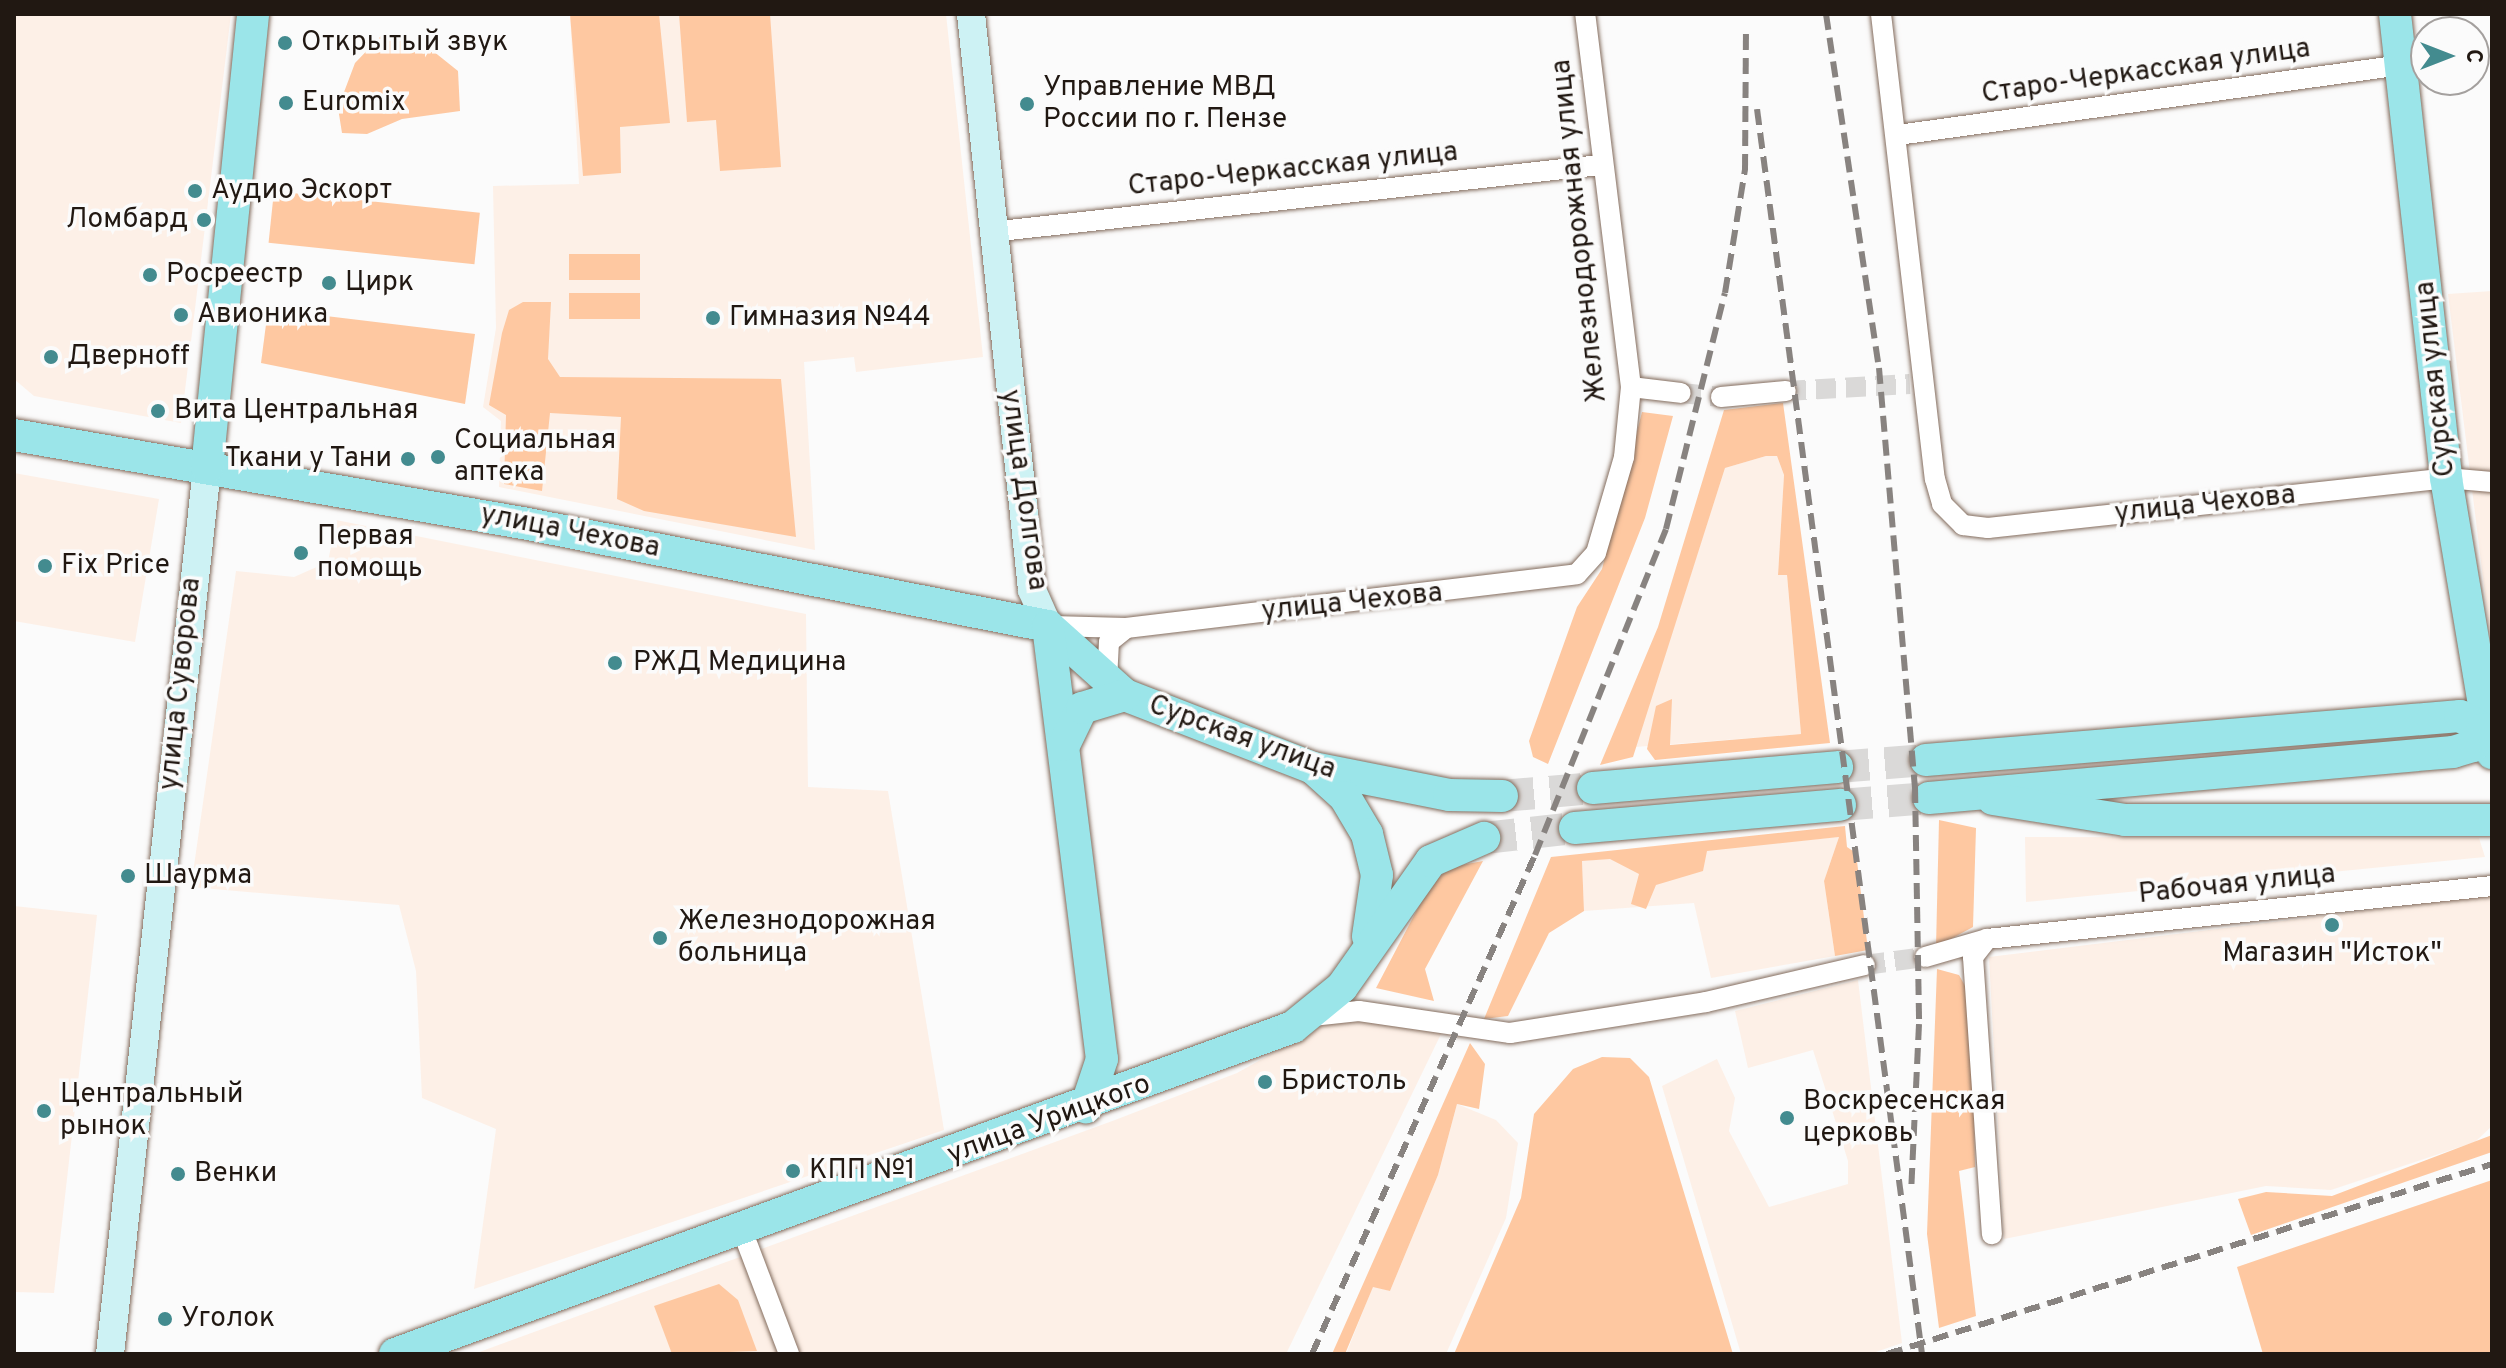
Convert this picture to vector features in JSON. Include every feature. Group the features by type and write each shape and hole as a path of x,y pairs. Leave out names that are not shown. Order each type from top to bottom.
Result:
{"main road":[{"name":"улица Суворова","path":"110,1354 207,468 253,14"},
{"name":"улица Долгова","path":"971,14 991,232 1032,590 1048,626 1102,1059 1086,1107"},
{"name":"Сурская улица","path":"2395,14 2446,478 2471,660 2488,741"},
{"name":"улица Чехова","path":"14,435 207,468 1048,626"},
{"name":"Сурская улица","path":"1048,626 1116,687 1313,768 1449,795 1502,796"},
{"path":"2418,720 2456,691 2471,660"},
{"name":"Сурская улица","path":"1064,745 1082,708 1116,687"},
{"path":"1926,760 2460,716 2488,741 2453,752 1929,798"},
{"path":"2453,752 2492,767"},
{"path":"1593,788 1837,767"},
{"path":"1313,768 1345,797 1367,834 1377,875 1374,918 1359,958"},
{"path":"1972,793 2034,810 2125,820 2492,820"},
{"path":"1575,828 1840,805"},
{"path":"1359,958 1431,861 1484,838"},
{"name":"улица Урицкого","path":"395,1354 1146,1085 1312,1016 1359,958"},
{"path":"1102,1059 1119,1080 1146,1085"}],"street":[{"name":"Железнодорожная улица","path":"1577,574 1596,553 1624,457 1631,387 1600,165 1585,14"},
{"path":"1881,14 1898,135"},
{"name":"Старо-Черкасская улица","path":"1898,135 2402,65"},
{"name":"улица Чехова","path":"1898,135 1919,384 1942,504 1963,525 2446,478 2492,482"},
{"name":"Старо-Черкасская улица","path":"991,232 1600,165"},
{"path":"1631,387 1681,393"},
{"path":"1721,397 1786,391"},
{"name":"улица Чехова","path":"1048,626 1126,628 1577,574"},
{"path":"1116,687 1109,642 1126,628"},
{"name":"Рабочая улица","path":"1925,957 1987,939 2492,886"},
{"path":"1987,939 1973,957 1992,1234"},
{"path":"1312,1016 1373,1012 1487,1034 1706,1002 1865,965"},
{"path":"742,1230 789,1354"}],"shaded area":[{"path":"14,14 231,14 181,423 34,396 14,379"},
{"path":"570,14 946,14 983,357 856,372 854,357 804,362 815,550 499,487 501,421 483,407 496,328 493,186 579,184"},
{"path":"570,14 659,14 670,123 620,127 621,173 583,176"},
{"path":"679,14 770,14 781,167 720,171 716,120 687,122"},
{"path":"381,36 428,47 458,71 460,111 402,119 367,134 342,133 338,108 355,63"},
{"path":"274,191 480,213 474,264 269,243"},
{"path":"569,254 640,254 640,280 569,280"},
{"path":"2492,291 2492,651 2448,294"},
{"path":"569,293 640,293 640,319 569,319"},
{"path":"523,302 551,302 548,359 560,377 781,379 796,537 644,511 617,499 621,417 550,413 542,491 504,484 506,415 489,405 509,310"},
{"path":"268,309 475,334 465,404 261,363"},
{"path":"1783,403 1830,743 1655,760 1647,749 1656,706 1672,699 1670,745 1801,734 1787,575 1778,575 1784,475 1777,456 1766,456 1725,468 1633,757 1600,765 1658,627 1724,410"},
{"path":"1642,412 1673,416 1645,518 1548,764 1533,757 1529,741 1577,607 1602,569"},
{"path":"1766,456 1777,456 1784,475 1778,575 1787,575 1801,734 1635,747 1725,468"},
{"path":"14,473 159,499 135,642 14,621"},
{"name":"Железнодорожная больница","path":"336,520 806,614 808,787 888,791 944,1130 474,1289 496,1129 422,1098 416,971 399,905 191,887 236,571 294,577 328,562"},
{"path":"1939,820 1976,828 1973,927 1936,947"},
{"path":"1845,826 1847,847 1856,853 1868,950 1835,956 1824,881 1839,837 1707,851 1703,871 1656,885 1646,909 1631,904 1639,874 1610,859 1582,861 1584,911 1549,933 1508,1016 1484,1019 1551,857"},
{"path":"1839,837 1824,881 1835,956 1711,978 1694,903 1584,911 1582,861"},
{"path":"2025,837 2479,838 2485,857 2026,902"},
{"path":"1483,861 1425,969 1434,1001 1376,988 1430,885 1451,867"},
{"path":"2492,895 2492,1126 2475,1142 2331,1190 2266,1186 2004,1239 1989,957"},
{"name":"Центральный рынок","path":"14,906 97,915 54,1293 14,1292"},
{"path":"1937,969 1959,975 1972,998 1975,1167 1959,1171 1976,1316 1939,1328 1927,1234"},
{"path":"1858,980 1902,1343 1870,1354 1741,1354 1662,1086 1717,1059 1735,1098 1729,1131 1769,1207 1848,1184 1848,1161 1813,1050 1748,1068 1735,1011"},
{"path":"1353,1020 1425,1026 1441,1034 1286,1354 474,1354 1115,1120 1237,1073 1321,1026"},
{"path":"1470,1043 1485,1064 1479,1109 1457,1104 1438,1175 1390,1291 1373,1287 1345,1354 1332,1354"},
{"path":"1602,1057 1630,1058 1649,1077 1733,1354 1454,1354 1521,1198 1534,1114 1573,1069"},
{"path":"1457,1104 1496,1120 1518,1143 1506,1218 1446,1354 1346,1354 1373,1286 1390,1291 1438,1175"},
{"path":"2492,1135 2492,1152 2251,1235 2238,1199 2266,1192 2332,1196"},
{"path":"2492,1180 2492,1354 2263,1354 2237,1267"},
{"path":"719,1284 738,1300 757,1351 672,1354 654,1306"}],"tunnel":[{"path":"1786,391 1910,384"},
{"path":"1681,393 1721,397"},
{"path":"1837,767 1926,760"},
{"path":"1502,796 1593,788"},
{"path":"1840,805 1929,798"},
{"path":"1484,838 1575,828"},
{"path":"1865,965 1925,957"}],"railway":[{"path":"1826,14 1879,368 1915,787 1919,1024 1911,1191"},
{"path":"1312,1354 1535,855 1666,529 1725,293 1745,170 1746,29"},
{"path":"1757,109 1922,1354"},
{"path":"1887,1354 2492,1164"}],"place":[{"name":"Открытый звук","path":"285,43"},
{"name":"Euromix","path":"286,103"},
{"name":"Управление МВД России по г. Пензе","path":"1027,104"},
{"name":"Аудио Эскорт","path":"195,191"},
{"name":"Ломбард","path":"204,220"},
{"name":"Росреестр","path":"150,275"},
{"name":"Цирк","path":"329,283"},
{"name":"Авионика","path":"181,315"},
{"name":"Гимназия №44","path":"713,318"},
{"name":"Дверноff","path":"51,357"},
{"name":"Вита Центральная","path":"158,411"},
{"name":"Социальная аптека","path":"438,457"},
{"name":"Ткани у Тани","path":"408,459"},
{"name":"Первая помощь","path":"301,553"},
{"name":"Fix Price","path":"45,566"},
{"name":"РЖД Медицина","path":"615,663"},
{"name":"Шаурма","path":"128,876"},
{"name":"Магазин \"Исток\"","path":"2332,925"},
{"name":"Железнодорожная больница","path":"660,938"},
{"name":"Бристоль","path":"1265,1082"},
{"name":"Центральный рынок","path":"44,1111"},
{"name":"Воскресенская церковь","path":"1787,1118"},
{"name":"КПП №1","path":"793,1171"},
{"name":"Венки","path":"178,1174"},
{"name":"Уголок","path":"165,1319"}]}
